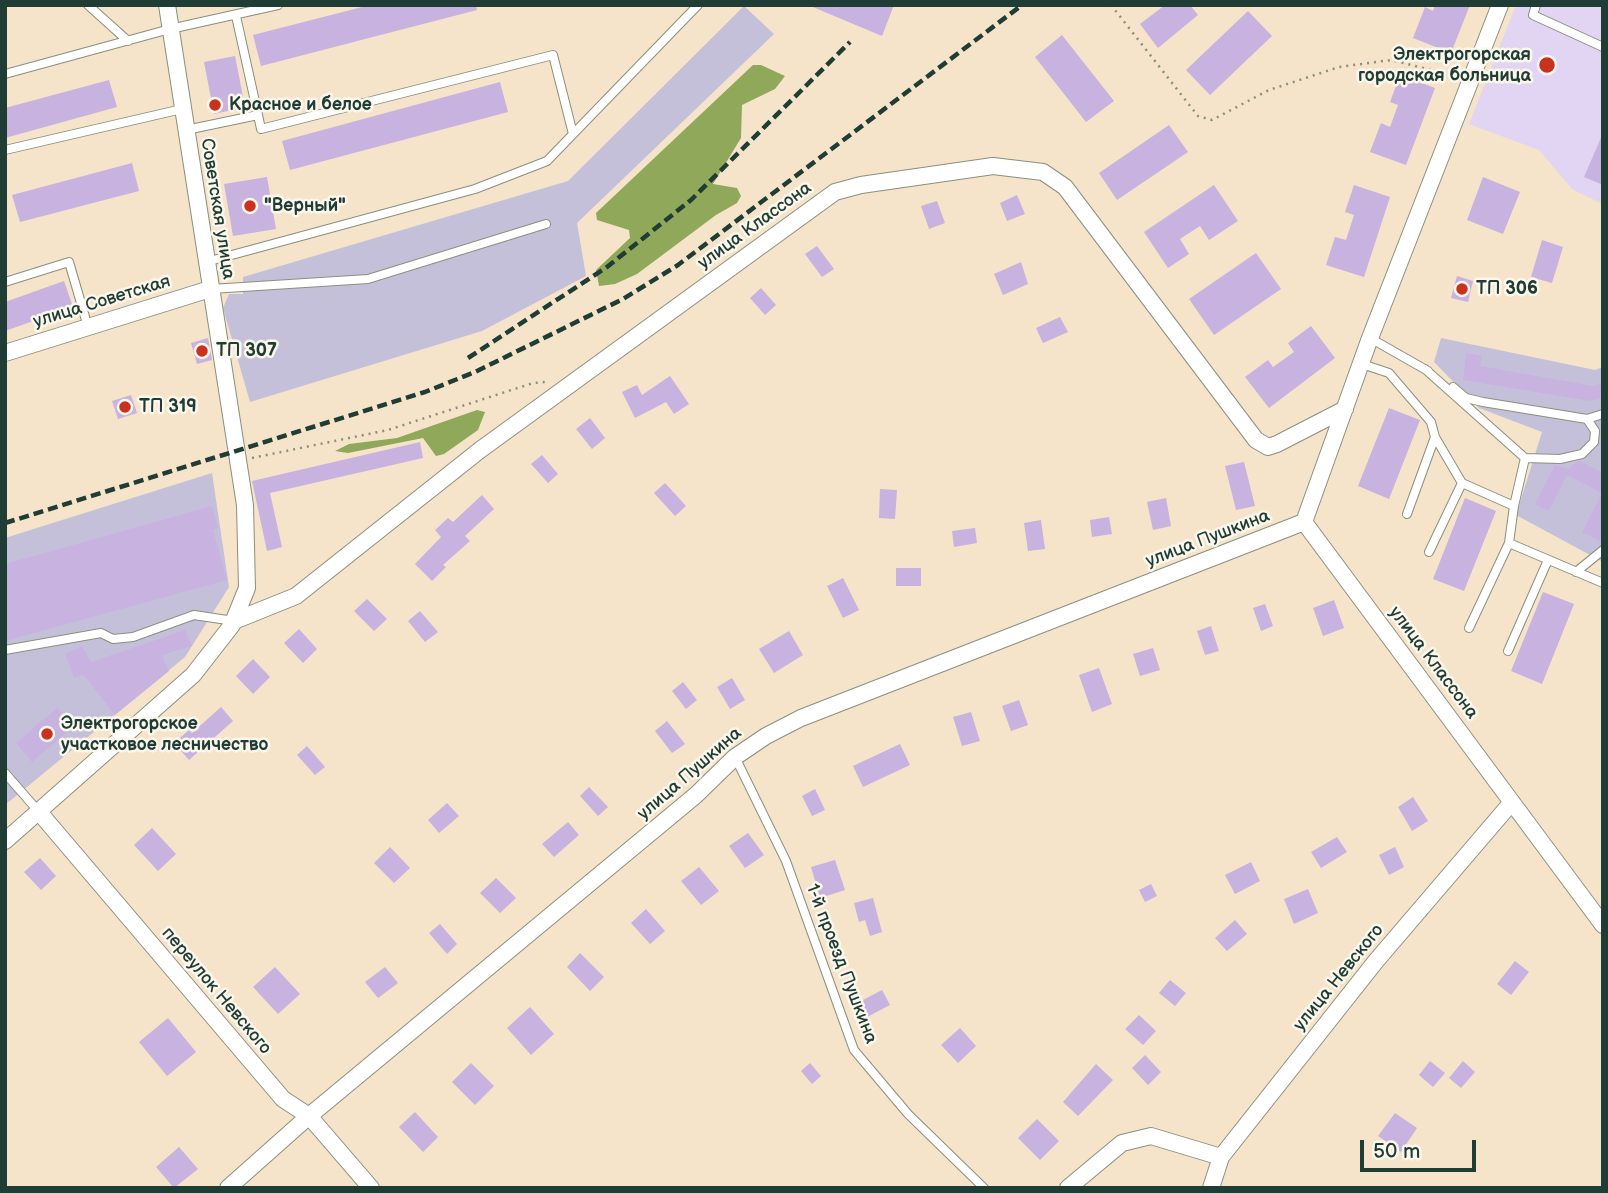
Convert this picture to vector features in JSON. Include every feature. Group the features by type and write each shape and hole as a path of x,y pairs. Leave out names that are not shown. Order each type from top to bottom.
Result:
{"street":[{"name":"Советская улица","path":"5,841 193,676 216,649 234,621 247,588 248,536 239,462 167,5"},
{"path":"1304,522 1370,338 1500,5"},
{"name":"улица Классона","path":"234,621 296,596 480,450 577,379 835,192 861,185 993,166 1042,172 1065,187 1256,440 1268,447 1277,444 1345,409"},
{"name":"улица Советская","path":"5,353 210,289"},
{"name":"улица Классона","path":"1304,522 1603,925"},
{"name":"улица Пушкина","path":"228,1188 309,1116 595,881 696,795 735,757 765,736 800,718 1304,522"},
{"name":"улица Невского","path":"1211,1188 1221,1157 1376,961 1512,802"},
{"name":"переулок Невского","path":"39,812 283,1099 309,1116 371,1188"},
{"path":"1068,1188 1122,1143 1152,1136 1221,1157"}],"lane":[{"path":"88,5 128,41"},
{"path":"5,74 170,29 278,5"},
{"path":"206,262 475,188 547,162 698,5"},
{"path":"1536,5 1533,15 1603,47"},
{"path":"236,16 261,129 554,55 573,134"},
{"path":"5,150 182,109"},
{"path":"186,130 258,115"},
{"path":"210,289 368,279 546,224"},
{"path":"5,282 69,262 88,327"},
{"path":"1370,338 1425,369 1466,398 1587,419 1603,414"},
{"path":"1362,364 1389,373 1431,422 1435,437 1462,483 1514,506"},
{"path":"1425,369 1525,458 1560,459 1582,454 1594,442 1595,431 1587,419"},
{"path":"1407,514 1435,437"},
{"path":"1469,628 1509,542 1525,458"},
{"path":"1429,552 1462,483"},
{"path":"1509,542 1603,583"},
{"path":"1577,572 1603,550"},
{"path":"1508,651 1548,560"},
{"path":"5,650 101,633 113,639 133,637 194,615 234,621"},
{"name":"1-й проезд Пушкина","path":"735,757 786,861 854,1050 908,1114 984,1188"},
{"path":"5,773 39,812"}],"path":[{"path":"1111,5 1198,116 1212,120 1269,90 1339,67 1391,60 1471,79"},
{"path":"239,462 277,451 388,430 533,383 577,379"}],"shaded area":[{"name":"Электрогорская городская больница","path":"1516,5 1603,5 1603,204 1573,190 1539,150 1469,124"},
{"path":"744,6 774,34 577,223 586,276 482,331 250,402 223,308 229,294 243,294 243,277 568,181"},
{"path":"1441,338 1595,370 1603,367 1603,562 1516,515 1542,432 1479,408 1434,362"},
{"path":"212,473 229,587 185,657 5,805 5,538"}],"green space":[{"path":"753,65 761,65 785,76 775,89 742,105 741,138 713,184 737,188 741,196 737,203 716,215 637,274 615,284 599,286 596,270 630,238 629,230 597,220 596,213"},
{"path":"477,410 485,412 478,430 444,454 436,456 423,438 348,453 335,451 349,444 397,438"}],"building":[{"path":"370,5 476,5 477,10 261,66 253,35"},
{"path":"808,5 894,5 882,36"},
{"path":"1165,5 1190,5 1198,15 1158,48 1140,24"},
{"path":"1435,5 1470,5 1451,53 1413,38 1425,7 1433,11"},
{"path":"1248,11 1272,36 1210,95 1186,70"},
{"path":"1062,35 1114,101 1086,122 1035,57"},
{"path":"235,56 245,107 214,114 204,62"},
{"path":"1400,75 1435,88 1406,165 1370,152 1381,123 1390,127 1398,105 1390,102"},
{"path":"109,80 117,107 5,138 5,108"},
{"path":"500,82 508,112 290,170 282,141"},
{"path":"1169,125 1188,152 1117,200 1099,173"},
{"path":"1603,133 1603,185 1584,177"},
{"path":"132,163 139,191 20,222 12,195"},
{"name":"\"Верный\"","path":"267,177 276,229 233,236 224,184"},
{"path":"1483,177 1520,192 1503,234 1467,220"},
{"path":"1214,185 1238,221 1209,240 1200,226 1180,239 1189,254 1168,268 1144,232"},
{"path":"1354,185 1390,197 1364,277 1326,265 1335,237 1346,240 1354,215 1345,212"},
{"path":"1017,195 1025,214 1007,221 1000,203"},
{"path":"937,201 945,223 929,229 921,206"},
{"path":"1542,240 1563,247 1552,283 1531,277"},
{"path":"817,246 834,269 822,277 805,254"},
{"path":"1256,253 1281,289 1214,335 1189,299"},
{"path":"1021,262 1028,284 1003,295 994,274"},
{"name":"ТП 306","path":"1457,276 1473,281 1468,302 1451,298"},
{"path":"64,281 73,307 5,331 5,302"},
{"path":"761,288 776,305 765,315 750,298"},
{"path":"1060,317 1068,332 1043,343 1036,328"},
{"path":"1311,326 1335,358 1269,408 1245,377 1268,360 1273,367 1294,352 1288,343"},
{"name":"ТП 307","path":"208,338 212,360 197,364 191,343"},
{"path":"1466,353 1482,356 1480,366 1593,386 1603,383 1603,398 1590,401 1463,380"},
{"path":"670,376 689,404 674,414 666,402 635,418 622,392 637,385 642,395"},
{"name":"ТП 319","path":"131,395 137,413 118,419 112,401"},
{"path":"1389,408 1420,420 1389,499 1358,486"},
{"path":"590,418 605,438 592,449 576,429"},
{"path":"420,442 423,458 270,493 282,547 267,551 252,481"},
{"path":"542,455 558,474 548,483 531,464"},
{"path":"1580,461 1603,473 1603,543 1582,532 1602,493 1567,475 1549,511 1535,504 1555,465 1570,469 1574,463"},
{"path":"1244,462 1255,506 1236,510 1225,466"},
{"path":"665,483 686,506 675,516 654,493"},
{"path":"880,489 897,490 895,519 879,518"},
{"path":"482,495 494,509 465,536 470,541 443,565 446,567 432,581 415,564 441,537 435,530 448,518 453,522"},
{"path":"1166,498 1171,526 1153,530 1147,502"},
{"path":"1465,498 1496,511 1464,591 1433,579"},
{"path":"212,506 218,528 213,530 227,580 5,641 5,564"},
{"path":"1109,517 1112,534 1092,537 1090,520"},
{"path":"1041,520 1045,549 1028,551 1024,523"},
{"path":"975,528 977,543 954,547 952,531"},
{"path":"896,568 921,568 921,586 896,586"},
{"path":"843,578 859,610 843,618 827,586"},
{"path":"1543,592 1574,604 1542,684 1511,671"},
{"path":"367,599 387,619 374,631 354,611"},
{"path":"1334,600 1344,628 1323,636 1313,608"},
{"path":"1265,604 1273,626 1261,631 1253,608"},
{"path":"420,611 438,632 425,642 408,621"},
{"path":"1211,626 1219,651 1205,655 1197,631"},
{"path":"299,629 317,649 303,663 284,643"},
{"path":"185,630 192,646 162,655 169,671 115,715 84,675 74,678 65,654 82,646 91,662"},
{"path":"789,631 803,655 774,673 759,649"},
{"path":"1153,648 1160,670 1140,676 1133,654"},
{"path":"253,659 270,677 253,694 236,676"},
{"path":"1099,668 1112,704 1092,712 1079,675"},
{"path":"732,678 745,700 730,709 717,687"},
{"path":"683,682 697,700 686,709 672,691"},
{"path":"1019,700 1028,725 1011,731 1002,706"},
{"path":"221,707 233,721 189,760 174,743 189,730 192,733"},
{"path":"57,708 73,727 32,762 16,743"},
{"path":"971,712 980,741 962,746 953,717"},
{"path":"667,721 685,744 672,753 655,731"},
{"path":"900,744 910,765 863,787 853,766"},
{"path":"307,746 325,767 315,775 297,755"},
{"path":"589,787 608,807 598,816 580,796"},
{"path":"815,789 825,810 812,816 802,796"},
{"path":"1413,797 1428,821 1412,831 1398,807"},
{"path":"447,803 459,816 439,833 428,820"},
{"path":"568,822 579,835 554,857 542,844"},
{"path":"152,828 176,854 158,871 134,845"},
{"path":"748,833 764,855 745,868 729,846"},
{"path":"1337,837 1347,852 1321,868 1311,852"},
{"path":"390,847 410,868 394,883 374,863"},
{"path":"1395,847 1404,867 1389,875 1379,855"},
{"path":"40,858 56,876 41,890 24,872"},
{"path":"835,860 845,890 820,898 811,867"},
{"path":"1251,862 1260,881 1235,894 1225,875"},
{"path":"699,867 719,891 701,905 681,881"},
{"path":"496,878 516,898 500,913 480,893"},
{"path":"1151,884 1157,896 1145,902 1139,890"},
{"path":"1308,889 1318,913 1294,924 1284,899"},
{"path":"873,898 882,932 870,936 865,920 859,922 854,903"},
{"path":"646,909 665,931 650,944 631,923"},
{"path":"1235,920 1247,934 1227,951 1215,938"},
{"path":"440,924 457,944 447,954 429,933"},
{"path":"580,953 604,977 590,991 567,967"},
{"path":"1515,961 1529,972 1511,995 1497,984"},
{"path":"275,967 300,994 278,1014 253,987"},
{"path":"385,967 398,983 378,998 365,982"},
{"path":"1170,980 1186,993 1175,1006 1159,993"},
{"path":"882,990 890,1005 867,1017 859,1002"},
{"path":"530,1007 554,1034 531,1055 507,1028"},
{"path":"1139,1015 1156,1031 1143,1045 1125,1029"},
{"path":"168,1018 196,1052 167,1076 139,1042"},
{"path":"960,1028 976,1046 958,1063 941,1045"},
{"path":"1145,1055 1161,1072 1148,1085 1132,1068"},
{"path":"1430,1061 1445,1073 1433,1087 1419,1075"},
{"path":"1463,1061 1475,1072 1461,1088 1449,1078"},
{"path":"471,1063 494,1086 475,1105 452,1082"},
{"path":"810,1063 821,1076 812,1084 801,1071"},
{"path":"1096,1064 1113,1080 1078,1116 1063,1102"},
{"path":"415,1112 438,1137 423,1152 399,1127"},
{"path":"1395,1113 1417,1128 1401,1152 1378,1136"},
{"path":"1037,1119 1059,1141 1040,1160 1018,1138"},
{"path":"179,1147 198,1169 174,1188 156,1167"}],"railway":[{"path":"5,523 425,392 475,372 623,299 678,265 1022,5"},
{"path":"468,358 607,267 691,200 850,42"}],"place":[{"name":"Электрогорская городская больница","path":"1547,65"},
{"name":"Красное и белое","path":"215,105"},
{"name":"\"Верный\"","path":"250,206"},
{"name":"ТП 306","path":"1462,289"},
{"name":"ТП 307","path":"202,351"},
{"name":"ТП 319","path":"125,407"},
{"name":"Электрогорское участковое лесничество","path":"47,734"}]}
